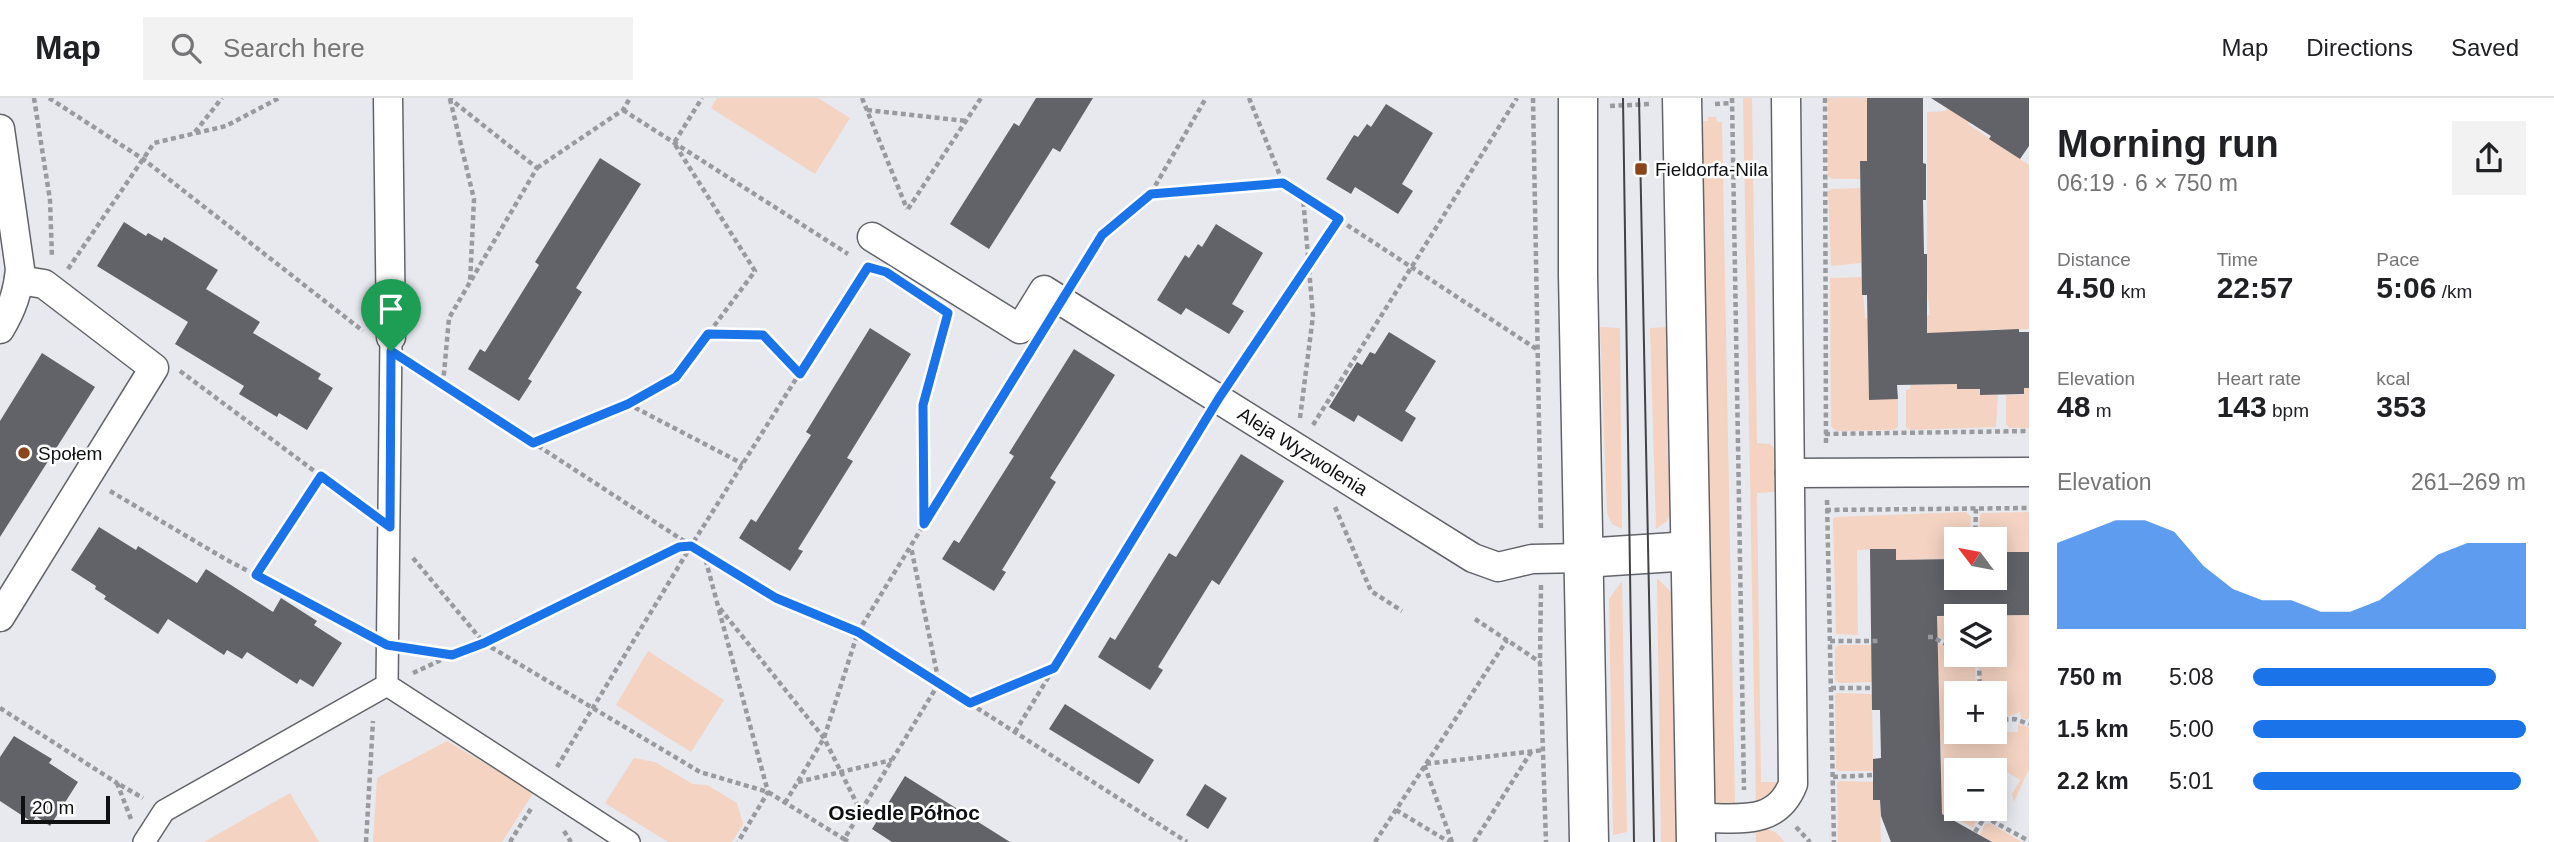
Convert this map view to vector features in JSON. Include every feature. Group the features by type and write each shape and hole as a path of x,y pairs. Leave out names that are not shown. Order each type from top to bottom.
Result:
{"main road":[{"path":"1578,98 1578,275 1589,842"},
{"path":"1663,101 1690,551 1696,830"},
{"path":"1583,558 1690,551"}],"street":[{"path":"381,687 387,645 390,529 388,98"},
{"path":"1696,830 1765,816 1778,808 1788,797 1793,784 1786,98"},
{"path":"0,129 20,269 19,290 0,329"},
{"path":"872,237 1020,329 1044,290 1061,301"},
{"path":"0,617 155,368 44,284 19,280"},
{"name":"Aleja Wyzwolenia","path":"1061,301 1474,558 1498,567 1532,559 1583,558"},
{"path":"1790,473 2029,472"},
{"path":"381,687 629,842"},
{"path":"144,842 164,811 381,687"}],"path":[{"path":"34,98 50,200 52,264"},
{"path":"49,98 143,159 443,384 533,443 776,598 858,632 1187,842"},
{"path":"194,133 222,98"},
{"path":"67,270 154,143 226,125 279,98"},
{"path":"450,98 537,167"},
{"path":"450,98 474,199 470,284"},
{"path":"443,384 449,318 537,167 623,110 630,98"},
{"path":"674,143 702,98"},
{"path":"862,98 908,209 981,98"},
{"path":"1061,301 1102,235 1151,194 1206,98"},
{"path":"1249,98 1283,183 1538,350"},
{"path":"1308,433 1517,98"},
{"path":"1533,98 1541,542"},
{"path":"1732,98 1744,791"},
{"path":"1825,98 1826,472 1833,842"},
{"path":"1618,106 1663,101"},
{"path":"623,110 868,267 877,269"},
{"path":"867,110 966,121"},
{"path":"533,443 628,404 676,377 755,271 674,143"},
{"path":"1151,194 1283,183"},
{"path":"1299,426 1313,317 1303,196"},
{"path":"1015,732 1219,398 1339,219"},
{"path":"510,842 691,546 868,267"},
{"path":"924,524 923,405 948,313"},
{"path":"708,334 763,335 800,374"},
{"path":"785,803 824,738 858,632 1030,352"},
{"path":"179,370 390,529 484,643 700,772 768,792 845,841 939,683 911,545"},
{"path":"628,404 743,464"},
{"path":"1789,434 2029,430"},
{"path":"1327,467 1322,476 1371,591 1402,611"},
{"path":"256,575 321,476"},
{"path":"106,489 256,575 387,645 452,655"},
{"path":"1790,511 2029,508"},
{"path":"1975,527 1976,509"},
{"path":"366,842 381,687 484,643 679,547 691,546"},
{"path":"704,554 768,792 738,842"},
{"path":"1541,572 1540,662 1546,842"},
{"path":"718,606 824,738 861,812"},
{"path":"1475,620 1540,662"},
{"path":"1928,637 1944,643"},
{"path":"1375,842 1507,640"},
{"path":"1830,641 1878,641"},
{"path":"970,703 1054,668"},
{"path":"1831,688 1872,688"},
{"path":"0,708 164,811"},
{"path":"2007,719 2029,724"},
{"path":"1424,764 1533,749 1544,750"},
{"path":"1474,842 1533,749"},
{"path":"798,782 892,760"},
{"path":"1424,764 1451,842"},
{"path":"1832,777 1873,775"},
{"path":"117,783 131,820"},
{"path":"1396,809 1451,842"},
{"path":"1975,832 1985,817 2029,841"}],"shaded area":[{"path":"717,98 818,98 850,118 815,174 711,108"},
{"path":"1743,98 1752,98 1757,443 1770,444 1778,452 1779,485 1774,492 1757,493 1761,782 1779,782 1784,789 1756,805"},
{"path":"1828,98 1867,98 1867,161 1860,161 1861,179 1832,179 1828,176"},
{"path":"1955,109 1973,116 1968,124 2029,165 2029,329 1983,330 1925,345 1925,316 1930,315 1927,289 1927,112"},
{"path":"1708,117 1716,117 1717,122 1722,122 1735,806 1719,805 1713,795 1701,121 1708,121"},
{"path":"1861,188 1861,263 1831,266 1828,191"},
{"path":"1862,277 1865,318 1872,318 1868,340 1869,399 1898,399 1898,427 1894,430 1836,431 1831,426 1830,278"},
{"path":"1600,327 1620,328 1622,529 1612,524 1607,513"},
{"path":"1667,327 1672,511 1667,521 1656,529 1650,328"},
{"path":"1957,384 1957,389 1980,389 1980,395 1998,395 1996,427 1910,430 1906,427 1906,390 1910,389 1911,385"},
{"path":"2024,388 2029,388 2029,428 2009,428 2006,424 2006,395 2024,395"},
{"path":"1966,512 1971,517 1971,527 1944,527 1944,559 1896,560 1896,549 1857,550 1858,635 1836,634 1835,517"},
{"path":"2029,512 2029,552 2007,552 2007,527 1980,527 1982,513"},
{"path":"1657,578 1672,593 1673,601 1677,842 1661,842"},
{"path":"1622,581 1627,832 1613,835 1609,599"},
{"path":"1928,615 1944,617 1944,640 1932,633"},
{"path":"2007,615 2029,615 2027,720 2021,718 2020,712 2007,717 2007,681 1980,681 1979,667 2007,667"},
{"path":"1934,641 1944,647 1944,667 1975,667 1976,681 1944,681 1944,744 2007,744 2007,732 2018,732 2018,724 2029,727 2029,769 2014,802 2012,794 2020,780 2007,772 2007,758 1944,758 1944,818 1938,815 1942,805"},
{"path":"1839,645 1878,645 1872,682 1839,683 1835,680 1835,648"},
{"path":"648,651 724,700 691,752 616,705"},
{"path":"1837,693 1872,694 1873,771 1838,771 1836,768"},
{"path":"447,741 534,792 502,842 373,842 377,778"},
{"path":"634,758 655,762 693,784 707,785 737,803 743,824 732,842 668,842 605,803"},
{"path":"1837,782 1873,782 1880,800 1881,842 1838,842"},
{"path":"290,793 319,842 204,842"},
{"path":"1960,821 1976,821 1973,828"},
{"path":"1988,823 2022,842 1992,842 1980,835"},
{"path":"1756,828 1772,831 1784,842 1756,842"}],"building":[{"path":"1036,98 1093,98 1060,152 1053,148 989,249 950,224 1014,123 1019,126"},
{"path":"1867,98 1923,98 1927,333 2019,329 2019,332 2029,332 2029,388 2024,388 2024,394 1980,395 1980,389 1957,389 1957,384 1897,385 1898,399 1869,400 1867,295 1862,295 1860,161 1867,161"},
{"path":"1931,98 2029,98 2029,146 2020,159 1989,139 1991,136"},
{"path":"1386,104 1433,133 1402,184 1413,191 1398,214 1355,187 1351,194 1326,179 1354,135 1358,137 1367,124 1371,127"},
{"path":"600,158 641,184 576,288 582,292 528,379 532,381 519,401 468,369 480,349 485,352 539,265 535,262"},
{"path":"124,222 146,236 148,233 162,241 164,237 218,270 206,289 260,322 253,333 321,374 318,379 333,388 307,430 279,413 277,417 239,394 244,386 175,344 188,322 97,266"},
{"path":"1216,224 1263,253 1232,304 1244,311 1229,334 1186,308 1181,315 1157,300 1185,255 1189,258 1198,244 1202,247"},
{"path":"870,328 911,354 847,458 853,461 798,549 803,551 790,571 739,538 751,519 756,522 811,435 806,432"},
{"path":"1389,332 1436,361 1405,411 1416,418 1402,442 1358,415 1354,422 1329,407 1357,362 1362,365 1370,352 1375,354"},
{"path":"1074,349 1115,375 1050,478 1056,482 1002,570 1006,572 994,591 942,559 954,540 959,543 1014,456 1009,453"},
{"path":"42,353 95,387 0,537 0,421"},
{"path":"1241,454 1284,481 1219,585 1212,580 1158,667 1163,670 1150,690 1098,657 1110,637 1115,640 1169,553 1176,557"},
{"path":"99,527 136,550 138,546 197,583 206,569 273,612 281,598 317,621 314,625 342,643 313,687 300,679 297,684 247,652 242,659 227,650 224,655 168,619 158,634 104,599 106,596 95,589 96,586 71,570"},
{"path":"1870,549 1896,549 1896,560 1944,559 1944,590 2007,590 2007,552 2029,552 2029,615 2007,615 2007,604 1944,604 1944,616 1937,616 1942,814 1944,821 1954,821 1992,842 1891,842 1881,816 1880,800 1873,800 1873,759 1881,758 1880,710 1872,710"},
{"path":"1065,704 1154,760 1139,784 1049,729"},
{"path":"14,736 52,759 49,763 78,782 50,826 36,816 32,822 0,801 0,757"},
{"path":"905,776 1010,842 892,842 872,829"},
{"path":"1205,784 1227,798 1208,829 1186,815"}],"tram line":[{"path":"1623,98 1634,842"},
{"path":"1639,98 1654,842"}],"place":[{"name":"Fieldorfa-Nila","path":"1641,169"},
{"name":"Społem","path":"24,453"}],"district":[{"name":"Osiedle Północ","path":"904,813"}],"route":[{"path":"1283,183 1339,219 1219,398 1054,668 970,703 858,632 776,598 691,546 679,547 484,643 452,655 387,645 256,575 321,476 390,527 391,351 533,443 628,404 676,377 708,334 763,335 800,374 868,267 886,272 948,313 923,405 924,524 1102,235 1151,194 1283,183"}]}
